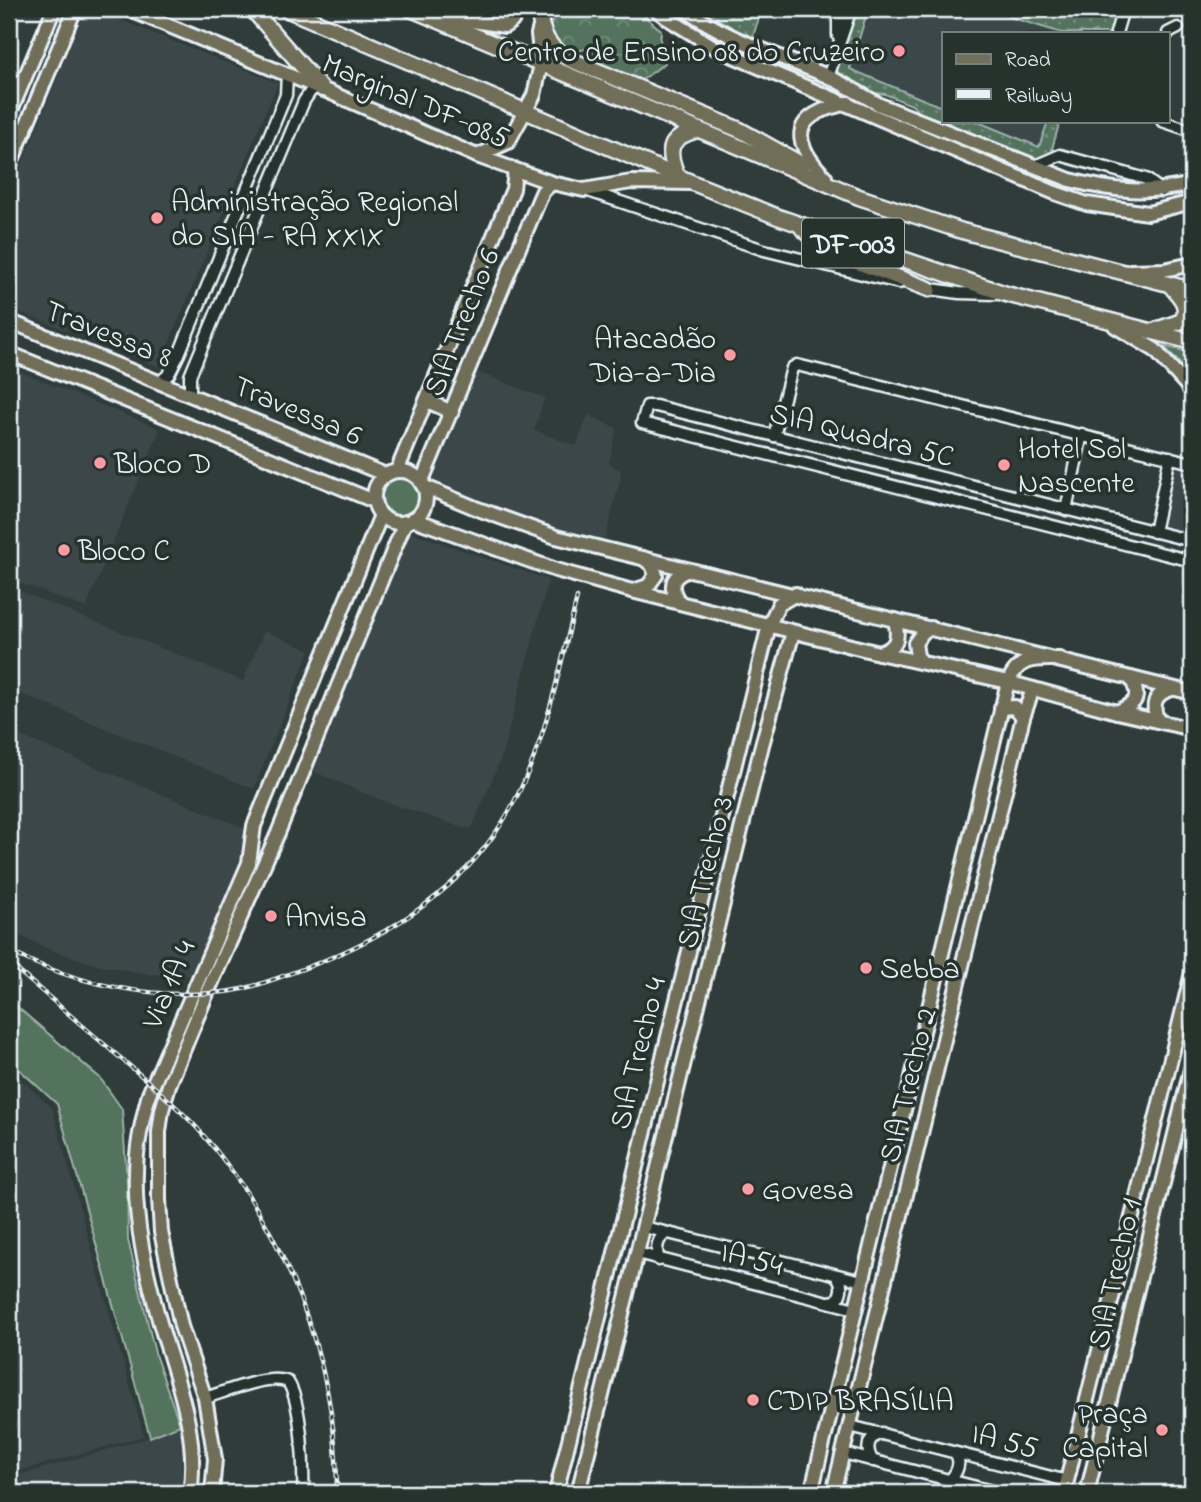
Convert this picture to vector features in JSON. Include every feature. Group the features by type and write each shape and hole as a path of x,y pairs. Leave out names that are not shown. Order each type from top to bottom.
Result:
{"highway":[{"path":"252,9 318,87"},
{"name":"DF-003","path":"286,9 693,183 795,223 1006,295 1192,342"},
{"name":"DF-003","path":"415,11 859,197 962,231 1192,290"},
{"path":"542,14 544,37 550,46 571,60 740,130 859,197"},
{"path":"677,175 670,153 672,144 679,137 697,130"},
{"path":"795,223 836,254 929,289"},
{"path":"1151,332 1172,327 1182,321 1185,315 1183,300 1170,284"}],"main road":[{"path":"9,115 54,9"},
{"path":"9,167 75,9"},
{"name":"Marginal DF-085","path":"128,9 477,156 552,183 584,190 631,182 693,183"},
{"path":"415,11 505,26 512,21 517,9"},
{"path":"656,9 702,41 746,62 1055,194 1087,204 1148,213 1192,202"},
{"path":"685,9 757,49 857,90 880,105 1070,180 1132,192 1161,191 1192,184"},
{"path":"477,156 508,142 534,95 541,64 538,34 542,14"},
{"path":"702,41 732,50 737,45 737,39"},
{"path":"39,45 50,52 47,76"},
{"path":"746,62 744,58 747,51 757,49"},
{"path":"824,177 807,159 803,149 802,130 813,114 856,100 857,90"},
{"path":"900,127 902,117 910,115"},
{"path":"9,124 24,130"},
{"name":"SIA Trecho 6","path":"391,473 427,401 513,189 514,170"},
{"name":"SIA Trecho 6","path":"422,484 543,191 552,183"},
{"path":"1118,272 1164,270 1192,264"},
{"path":"1103,319 1144,341 1192,391"},
{"name":"Travessa 8","path":"9,321 190,394"},
{"path":"9,353 374,501"},
{"name":"Travessa 6","path":"190,394 391,473"},
{"path":"427,401 452,412"},
{"path":"1192,692 556,537 478,509 422,484 411,473 391,473 376,486 374,501 381,515 388,520 409,521 556,570 632,591 1192,729"},
{"path":"409,521 424,505 422,484"},
{"name":"Via 1A 4","path":"191,1488 192,1432 158,1313 140,1226 135,1175 141,1128 149,1094 248,863 254,826 381,515"},
{"name":"Via 1A 4","path":"213,1490 215,1460 205,1398 181,1326 161,1232 159,1132 162,1110 169,1085 207,993 409,521"},
{"path":"632,591 648,586 656,575 652,565 642,557"},
{"path":"680,603 672,590 674,579 682,572 691,570"},
{"path":"769,625 779,604 796,594"},
{"path":"878,653 892,648 896,643 898,636 895,620"},
{"name":"SIA Trecho 4","path":"558,1487 769,625"},
{"path":"922,662 917,656 915,643 923,632 931,628"},
{"name":"SIA Trecho 3","path":"578,1492 762,745 793,632"},
{"path":"762,654 774,653 784,660"},
{"path":"811,1493 1001,708 1009,682 1018,666 1025,661 1059,659"},
{"path":"1117,712 1129,707 1136,699 1136,688 1131,678"},
{"path":"1158,721 1154,709 1155,699 1160,693 1173,688"},
{"name":"SIA Trecho 2","path":"833,1493 1023,717 1033,689"},
{"path":"1001,708 1015,707 1023,717"},
{"path":"741,737 750,744 762,745"},
{"path":"285,750 308,760"},
{"path":"979,799 989,806 1002,805"},
{"path":"1066,1487 1192,973"},
{"path":"669,1037 677,1044 689,1042"},
{"path":"664,1056 674,1055 684,1062"},
{"name":"SIA Trecho 1","path":"1087,1493 1192,1065"},
{"path":"907,1096 917,1104 929,1103"},
{"path":"902,1117 914,1115 923,1125"},
{"path":"635,1170 656,1180"},
{"path":"1143,1174 1151,1183 1163,1180"},
{"path":"1136,1200 1148,1199 1157,1204"},
{"path":"607,1286 610,1282 618,1282 628,1290"},
{"path":"158,1313 169,1315 177,1308"},
{"path":"163,1331 169,1326 181,1326"},
{"path":"834,1396 845,1405 855,1403"},
{"path":"574,1419 583,1425 595,1423"},
{"path":"569,1438 585,1436 590,1445"},
{"path":"193,1458 205,1465 215,1460"},
{"path":"818,1464 828,1465 836,1478"},
{"path":"191,1488 197,1476 201,1476 208,1479 213,1490"},
{"path":"558,1487 578,1492"}],"street":[{"path":"824,75 839,30 838,9"},
{"path":"824,75 851,9"},
{"path":"1116,32 1124,9"},
{"path":"1170,32 1178,28"},
{"path":"160,382 169,374 179,354 238,212 286,95 287,74"},
{"path":"190,394 190,376 195,362 255,217 304,101 318,87"},
{"path":"286,95 296,95 304,101"},
{"path":"1165,122 1192,131"},
{"path":"1035,166 1060,155 1146,179 1161,191"},
{"path":"584,190 784,256 929,289 1006,295"},
{"path":"238,212 243,219 255,217"},
{"path":"229,232 233,229 242,230 246,240"},
{"path":"179,354 183,360 195,362"},
{"name":"SIA Quadra 5C","path":"774,436 793,365 1192,463"},
{"name":"SIA Quadra 5C","path":"729,446 642,424 647,406 656,406 1192,541"},
{"path":"735,426 734,438 729,446 1192,561"},
{"path":"745,450 744,439 751,430"},
{"path":"1066,510 1082,434"},
{"path":"1154,532 1170,457"},
{"path":"943,499 949,490 946,480"},
{"path":"961,504 959,494 966,486"},
{"path":"1121,543 1128,538 1128,525"},
{"name":"IA 54","path":"644,1227 862,1281"},
{"path":"659,1260 658,1243 664,1234 668,1233"},
{"name":"IA 54","path":"638,1254 855,1309"},
{"path":"830,1302 836,1301 841,1292 836,1275"},
{"path":"205,1398 263,1381 278,1379 288,1382 301,1435 303,1493"},
{"name":"IA 55","path":"850,1426 955,1453 1066,1487"},
{"path":"873,1461 868,1448 870,1441 874,1435 882,1433"},
{"name":"IA 55","path":"842,1453 1000,1493"},
{"path":"949,1481 958,1466 955,1453"}],"shaded area":[{"path":"85,9 93,9 278,83 159,367 9,308 9,196"},
{"name":"Centro de Ensino 08 do Cruzeiro","path":"868,9 983,9 1059,32 942,32 942,106 850,69"},
{"path":"978,122 1048,122 1040,147"},
{"path":"9,367 160,429 86,608 9,579"},
{"path":"475,371 545,398 534,430 576,446 588,415 617,428 609,463 620,470 621,477 606,536 602,540 508,514 431,484 431,478"},
{"path":"1174,463 1192,470 1192,535 1160,527"},
{"path":"410,532 546,579 548,582 502,756 472,828 463,828 378,799 312,771"},
{"path":"9,587 243,681 264,631 310,650 254,789 9,689"},
{"path":"9,731 244,828 248,847 193,976 149,974 97,965 50,950 9,930"},
{"path":"9,1068 52,1108 144,1436 9,1474"},
{"path":"180,1425 184,1440 181,1493 9,1493 9,1478 150,1437"}],"green space":[{"path":"557,9 636,9 661,30 660,47 665,63 642,80 607,68 586,49 571,52 556,40 549,30"},
{"path":"701,9 762,9 752,39"},
{"path":"855,9 868,9 850,69 942,107 942,122 978,122 1039,147 1048,122 1060,122 1052,149 1056,151 1044,158 1031,159 922,115 912,105 885,94 864,92 830,73"},
{"path":"983,9 1124,9 1115,32 1059,32"},
{"path":"1164,346 1192,353 1192,377"},
{"path":"400,476 415,482 421,497 415,512 400,518 385,512 379,497 385,482"},
{"path":"9,1000 100,1078 122,1109 128,1240 156,1357 180,1425 150,1437 57,1104 9,1060"}],"railway":[{"path":"9,951 60,972 114,987 169,994 224,992 255,985 316,964 403,920 454,881 476,858 512,806 526,778 547,719 577,598"},
{"path":"9,963 188,1118 228,1166 256,1207 280,1251 316,1346 328,1395 335,1444 337,1493"}],"place":[{"name":"Centro de Ensino 08 do Cruzeiro","path":"899,51"},
{"name":"Administração Regional do SIA - RA XXIX","path":"157,218"},
{"name":"Atacadão Dia-a-Dia","path":"730,355"},
{"name":"Bloco D","path":"100,463"},
{"name":"Hotel Sol Nascente","path":"1004,465"},
{"name":"Bloco C","path":"64,550"},
{"name":"Anvisa","path":"271,916"},
{"name":"Sebba","path":"866,968"},
{"name":"Govesa","path":"748,1189"},
{"name":"CDIP BRASÍLIA","path":"753,1400"},
{"name":"Praça Capital","path":"1162,1430"}]}
